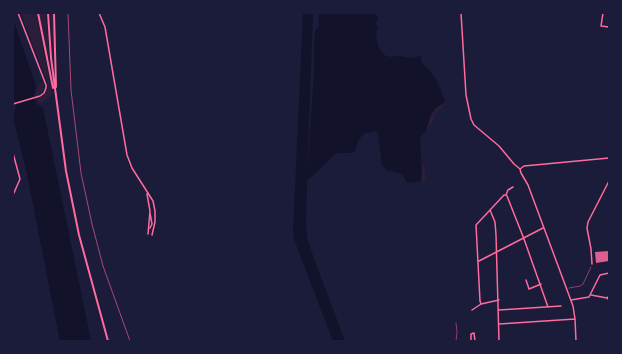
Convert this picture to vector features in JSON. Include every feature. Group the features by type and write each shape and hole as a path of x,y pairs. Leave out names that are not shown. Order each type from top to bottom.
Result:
{"main road":[{"path":"38,13 56,98"},
{"path":"48,13 56,98 66,171 75,217 108,341"},
{"path":"54,13 56,98"}],"street":[{"path":"13,104 40,96 44,93 46,85 18,13"},
{"path":"99,13 105,27 127,156 132,168 153,201 155,211 152,235"},
{"path":"461,13 466,95 471,119 474,125 499,146 520,169 521,174 528,185 571,300 576,319 576,341"},
{"path":"602,13 601,26 609,27"},
{"path":"13,153 20,179 13,195"},
{"path":"520,169 524,166 609,158"},
{"path":"592,264 587,228 588,222 609,181"},
{"path":"481,304 476,225 504,195 506,195 508,190 513,187"},
{"path":"146,192 153,225"},
{"path":"506,195 541,284 548,307"},
{"path":"490,210 495,222 499,300 499,341"},
{"path":"148,234 150,211"},
{"path":"149,228 153,225"},
{"path":"479,261 544,228"},
{"path":"591,296 600,275 609,273"},
{"path":"526,280 529,289 541,284"},
{"path":"571,300 591,296 608,299 609,296"},
{"path":"472,310 481,304 499,300"},
{"path":"499,310 561,306"},
{"path":"499,324 576,319"},
{"path":"470,341 471,334 474,333 476,341"}],"lane":[{"path":"456,323 456,341"}],"path":[{"path":"566,289 583,284 592,264"}],"shaded area":[{"path":"21,13 36,13 52,94 43,104 39,103 35,95 39,84 43,82 43,91 38,95 39,98 44,95 48,89 47,82"},
{"path":"39,13 46,13 49,57 47,57"},
{"path":"50,13 53,13 55,63 53,63"},
{"path":"303,13 313,13 307,174 314,75 315,31 319,26 318,13 375,13 378,19 375,23 378,27 376,34 378,46 384,55 390,57 399,56 411,58 421,56 422,63 430,71 438,83 445,102 436,108 431,114 426,131 420,138 422,171 421,181 406,182 403,174 387,170 382,165 378,133 374,131 363,134 353,153 338,153 307,181 307,237 345,341 333,341 294,239 293,232"},
{"path":"13,19 36,86 33,98 37,104 43,108 91,341 60,341 27,174 13,117 16,107 13,98"},
{"path":"444,103 444,105 435,114 434,120 426,131 431,114 436,108"},
{"path":"421,160 425,168 426,177 424,184 421,181"}],"building":[{"path":"609,251 609,261 596,263 595,252"}],"railway":[{"path":"68,13 71,90 81,173 103,266 130,341"}]}
